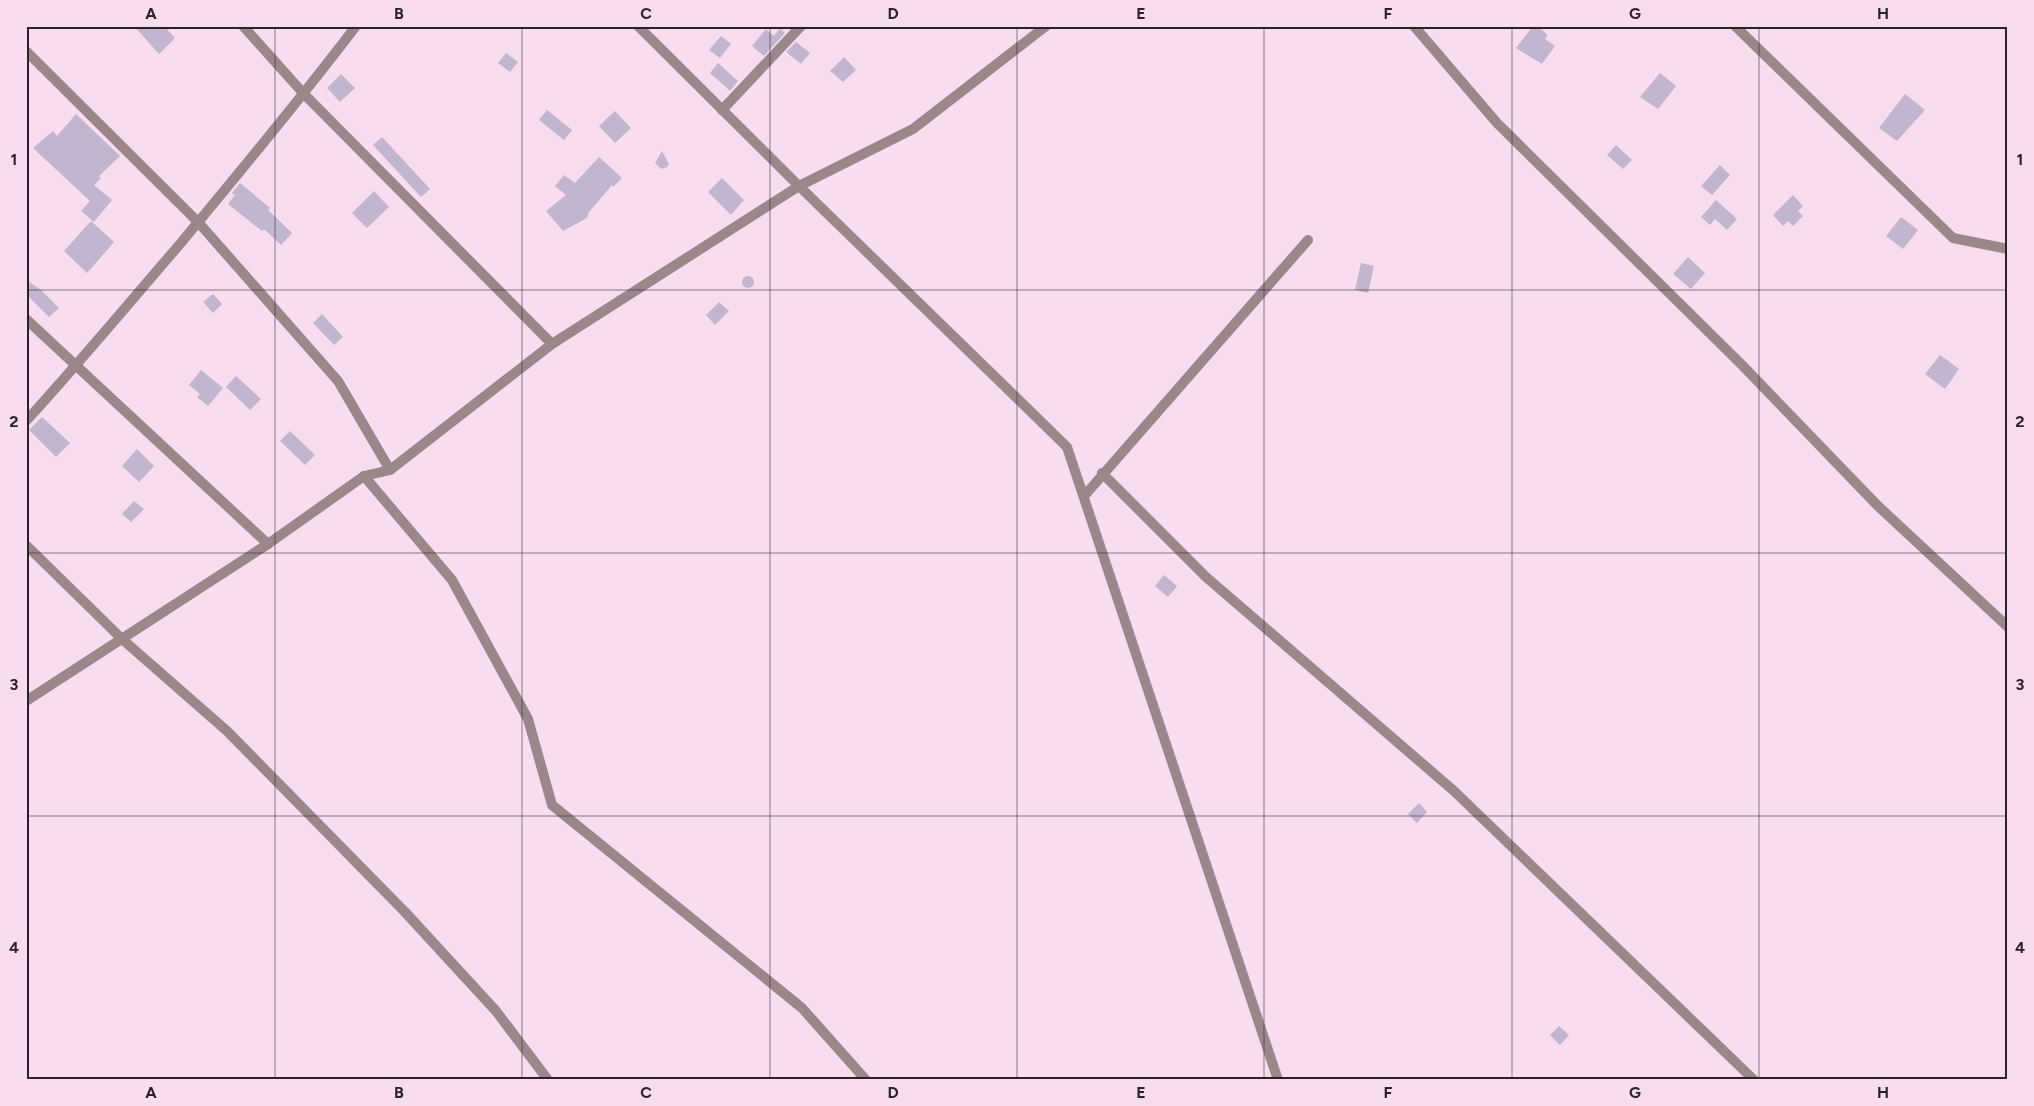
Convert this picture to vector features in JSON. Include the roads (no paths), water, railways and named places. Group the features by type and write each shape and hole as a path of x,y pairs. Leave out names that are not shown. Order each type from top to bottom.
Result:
{"street":[{"path":"243,26 304,94 552,344"},
{"path":"26,421 77,366 198,222 304,94 356,26"},
{"path":"638,26 799,186 1068,446 1278,1080"},
{"path":"722,110 801,26"},
{"path":"26,701 268,544 364,476 390,470 552,344 799,186 913,129 1046,26"},
{"path":"1414,26 1497,123 1742,365 1877,505 2008,627"},
{"path":"1735,26 1953,238 2008,249"},
{"path":"26,51 198,222 338,381 390,470"},
{"path":"1085,494 1102,472 1308,240"},
{"path":"26,319 268,544"},
{"path":"1102,472 1206,577 1454,791 1754,1080"},
{"path":"364,476 452,580 528,719 552,805 802,1008 866,1080"},
{"path":"26,545 122,639 227,731 405,912 496,1011 548,1080"}]}
